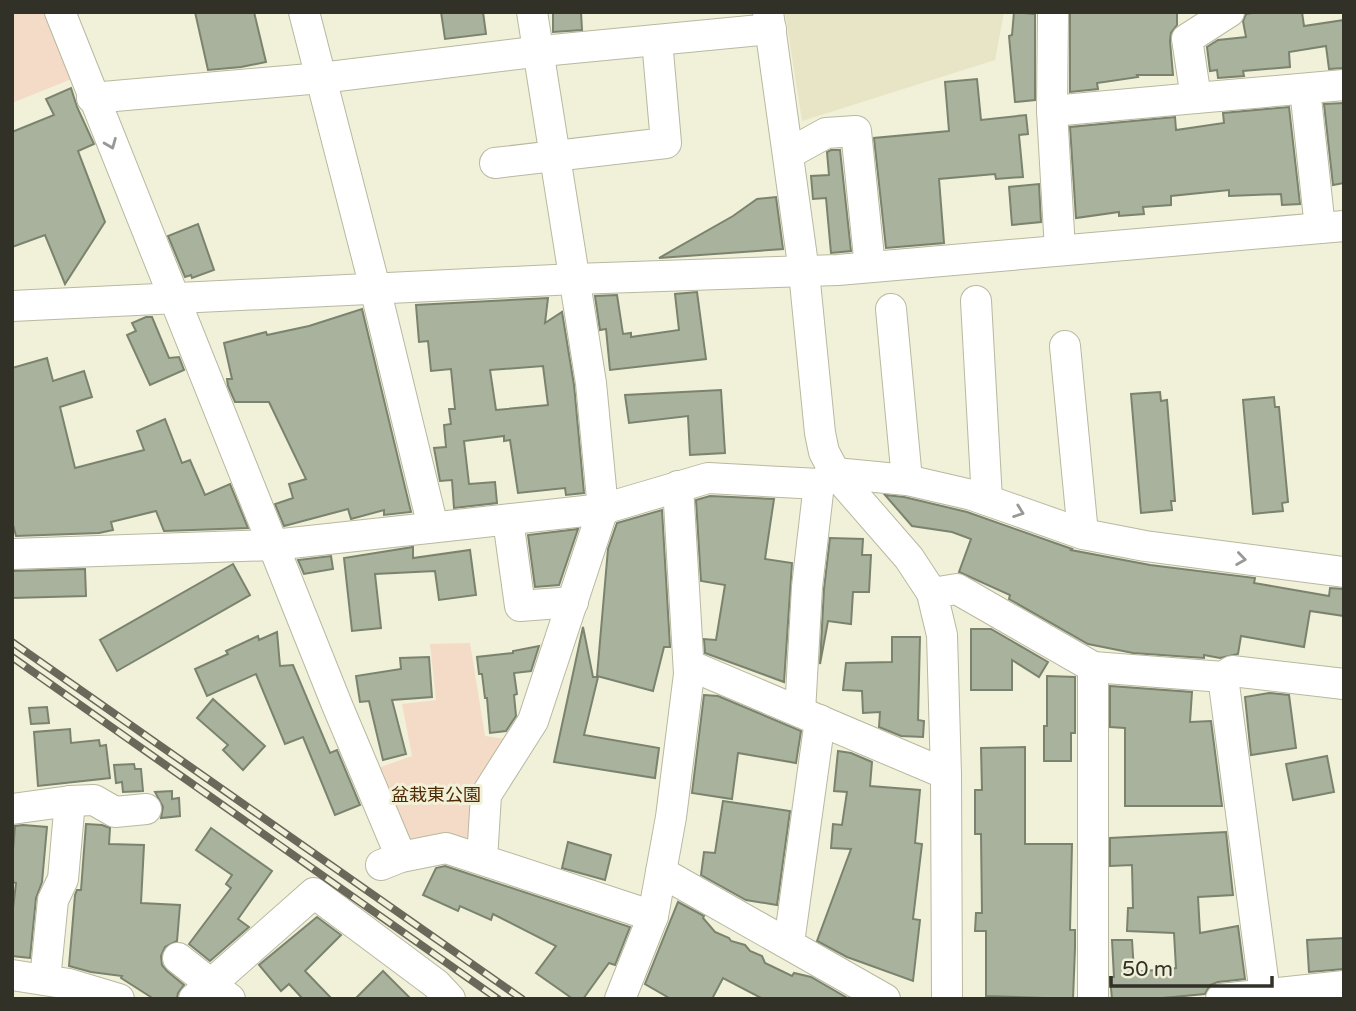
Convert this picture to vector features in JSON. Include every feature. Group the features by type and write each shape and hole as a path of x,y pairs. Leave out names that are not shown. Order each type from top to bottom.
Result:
{"street":[{"path":"60,12 337,705 391,861 446,848 653,916"},
{"path":"304,12 433,527"},
{"path":"482,859 486,795 533,721 603,509 591,383 532,12"},
{"path":"1053,12 1052,111 1060,250"},
{"path":"1196,98 1188,38 1229,12"},
{"path":"92,97 321,78 657,40 770,20 804,272 827,479 807,587 810,716 789,943"},
{"path":"495,163 666,143 657,40"},
{"path":"1052,111 1344,85"},
{"path":"12,306 173,296 804,272 1332,227 1305,89"},
{"path":"788,154 826,133 856,131 870,267"},
{"path":"976,301 987,500"},
{"path":"891,309 907,480"},
{"path":"1065,346 1083,534"},
{"path":"12,554 273,545 508,520 603,509 708,478 907,480 987,500 1083,534 1145,546 1344,572"},
{"path":"827,479 909,558 932,593 942,635 947,999"},
{"path":"620,999 653,916 671,817 689,665 678,485"},
{"path":"508,520 520,606 573,602"},
{"path":"932,593 957,589 1093,667 1223,677 1232,671 1344,684"},
{"path":"689,665 946,774"},
{"path":"1093,667 1093,999"},
{"path":"1223,677 1265,994"},
{"path":"12,809 94,800 116,811 146,809"},
{"path":"45,980 53,900 63,878 70,801"},
{"path":"661,872 885,999"},
{"path":"178,958 212,993 221,976 313,893 436,984 450,999"},
{"path":"12,975 69,984 119,999"},
{"path":"1221,999 1344,986"}],"shaded area":[{"path":"785,12 1004,12 995,60 802,121"}],"green space":[{"path":"12,12 50,12 74,78 12,103"},
{"name":"盆栽東公園","path":"470,643 485,736 511,740 480,840 412,851 375,769 412,756 402,704 436,700 430,644"}],"building":[{"path":"195,12 254,12 266,62 208,70"},
{"path":"441,12 483,12 486,34 445,39"},
{"path":"553,12 581,12 582,30 553,32"},
{"path":"1014,12 1035,14 1035,100 1015,102 1009,36 1012,35"},
{"path":"1070,12 1177,12 1177,25 1171,33 1170,41 1173,75 1137,75 1138,77 1097,83 1098,89 1070,92"},
{"path":"1302,12 1304,26 1344,20 1344,68 1329,69 1326,46 1289,52 1290,67 1243,71 1244,76 1218,78 1217,70 1210,71 1207,47 1218,40 1246,37 1243,21 1246,14"},
{"path":"977,79 981,120 1026,115 1028,134 1019,135 1023,177 996,179 995,174 939,179 944,243 886,248 874,138 949,131 945,82"},
{"path":"71,88 94,144 78,151 105,222 65,284 45,235 12,247 12,132 54,115 46,99"},
{"path":"1344,103 1344,183 1333,185 1324,104"},
{"path":"1289,107 1300,204 1282,205 1281,194 1229,196 1229,190 1171,196 1171,205 1143,207 1144,214 1119,216 1119,212 1076,218 1070,127 1175,117 1176,130 1224,123 1223,113"},
{"path":"840,150 851,251 831,253 826,198 813,199 811,176 829,175 827,152"},
{"path":"1039,184 1041,222 1012,225 1009,187"},
{"path":"776,197 783,249 659,258 733,216 757,199"},
{"path":"198,224 214,270 192,278 191,275 185,277 168,236"},
{"path":"697,292 706,359 610,370 606,329 600,330 595,296 617,295 623,334 631,333 631,337 679,330 675,294"},
{"path":"548,298 545,323 562,312 574,385 584,493 566,495 565,488 518,493 510,440 504,441 504,436 464,441 469,484 495,482 497,503 454,508 452,480 440,481 434,448 446,447 444,425 451,424 449,409 455,409 451,369 431,371 428,341 419,342 416,305","holes":["543,366 548,405 496,410 490,370"]},
{"path":"362,309 411,512 384,515 384,510 351,519 348,509 284,526 275,504 293,498 289,484 306,479 269,402 235,402 228,386 227,379 232,379 224,343 266,332 267,335 309,326"},
{"path":"152,317 169,358 179,357 184,370 150,385 127,335 136,331 132,323"},
{"path":"47,358 53,381 84,371 92,397 60,407 75,468 144,450 137,431 165,419 182,463 190,460 205,495 230,484 248,528 164,531 156,511 111,522 113,530 99,533 16,536 12,521 12,368"},
{"path":"721,390 725,453 690,455 688,416 629,423 625,395"},
{"path":"1160,392 1161,401 1167,400 1175,501 1171,501 1172,510 1141,513 1131,394"},
{"path":"1274,397 1275,407 1279,407 1288,502 1282,503 1283,511 1253,514 1243,400"},
{"path":"885,495 967,512 1071,550 1150,565 1255,578 1254,583 1329,596 1330,588 1344,589 1344,616 1310,611 1304,647 1241,636 1238,654 1220,658 1133,653 1088,644 1009,599 1010,595 959,572 971,539 952,532 912,526"},
{"path":"710,496 774,499 765,559 792,563 784,682 705,653 704,639 716,640 725,585 701,581 696,500"},
{"path":"662,510 670,647 664,647 653,691 597,676 608,549 617,523"},
{"path":"578,529 559,585 535,587 528,535"},
{"path":"830,538 863,539 862,555 871,555 869,592 853,592 851,624 828,621 820,664 824,589"},
{"path":"413,547 413,558 470,550 476,595 439,600 435,571 375,574 381,628 352,631 344,558"},
{"path":"331,556 333,569 304,574 298,560"},
{"path":"233,564 250,595 117,671 100,640"},
{"path":"85,569 86,596 12,598 12,571"},
{"path":"583,627 593,677 598,677 584,735 659,748 655,778 554,762"},
{"path":"971,629 991,629 1048,662 1039,677 1012,660 1012,690 971,690"},
{"path":"277,632 280,666 293,665 330,753 337,750 360,805 335,815 303,737 285,744 256,674 207,696 195,669 258,636 259,640"},
{"path":"892,637 920,637 918,720 924,721 923,737 901,736 879,727 880,712 863,713 862,691 843,690 846,663 892,662"},
{"path":"539,646 531,671 514,673 516,716 506,731 490,733 487,698 477,657 513,653"},
{"path":"429,657 432,697 392,700 406,754 383,760 369,701 360,702 356,676 401,669 400,658"},
{"path":"1047,676 1075,677 1075,733 1071,733 1071,761 1044,761"},
{"path":"1110,686 1192,692 1190,722 1211,721 1222,806 1125,806 1125,728 1110,727"},
{"path":"1269,693 1289,695 1296,748 1251,755 1245,697"},
{"path":"704,695 718,696 801,731 796,763 738,753 732,799 692,793"},
{"path":"213,699 265,746 243,770 223,750 228,745 197,718"},
{"path":"47,707 49,723 31,724 29,708"},
{"path":"70,729 71,743 99,740 100,746 106,745 110,778 38,786 34,732"},
{"path":"1025,747 1025,844 1072,844 1070,930 1075,930 1073,999 986,996 986,931 975,931 976,913 982,913 981,834 975,834 975,790 982,790 981,748"},
{"path":"838,751 872,762 870,786 920,790 915,843 922,844 913,919 920,920 913,981 847,957 817,941 851,849 831,848 833,824 842,825 847,792 834,791"},
{"path":"1327,756 1334,792 1293,800 1286,764"},
{"path":"134,764 135,769 141,769 143,791 123,792 122,782 116,783 114,765"},
{"path":"172,791 172,799 179,798 180,816 161,818 163,807 155,792"},
{"path":"723,801 790,811 777,905 746,900 701,875 704,852 715,853"},
{"path":"86,824 110,828 109,844 144,845 141,903 180,905 177,941 165,947 161,956 162,965 184,985 177,999 154,999 121,978 122,976 69,966 75,895 77,890 81,890"},
{"path":"15,826 47,827 42,882 36,898 30,958 12,956 12,917 16,883 12,882"},
{"path":"211,828 272,871 238,919 249,927 210,961 189,944 231,888 226,884 232,875 196,850"},
{"path":"1226,832 1233,895 1198,897 1200,933 1238,926 1245,979 1210,985 1205,994 1152,999 1112,999 1112,940 1132,940 1134,972 1176,968 1174,933 1127,931 1128,908 1133,908 1132,865 1110,866 1110,838"},
{"path":"568,842 611,855 605,880 562,868"},
{"path":"445,866 630,927 615,965 609,963 583,999 573,999 536,973 556,946 493,914 491,920 460,906 458,911 423,895 436,868"},
{"path":"678,902 704,916 715,932 762,956 765,963 792,976 794,973 811,977 849,999 763,999 723,978 712,999 671,999 645,984"},
{"path":"317,917 341,935 305,971 332,999 303,999 289,984 281,991 259,965"},
{"path":"1344,938 1344,969 1309,972 1307,940"},
{"path":"383,971 411,999 355,999"}],"railway":[{"path":"12,642 522,999"},
{"path":"12,657 498,999"}]}
